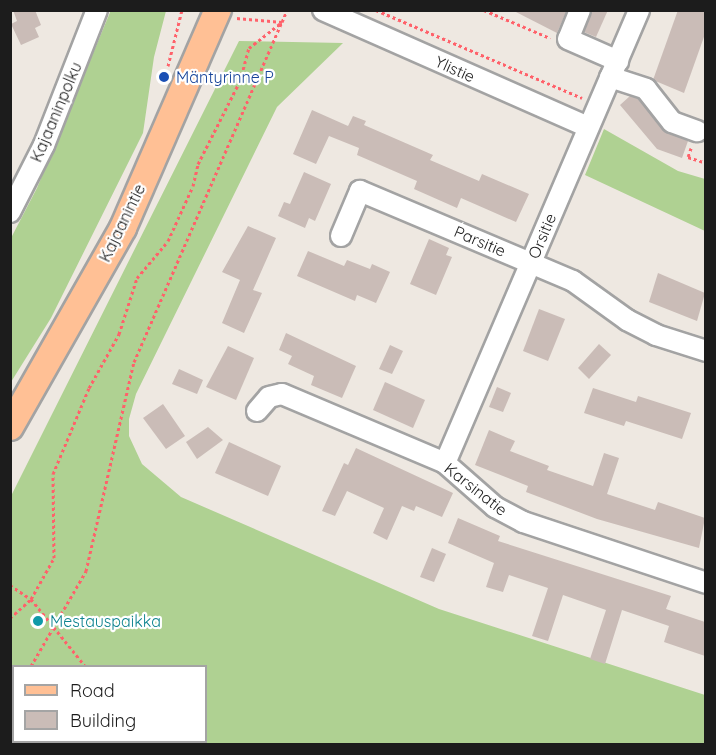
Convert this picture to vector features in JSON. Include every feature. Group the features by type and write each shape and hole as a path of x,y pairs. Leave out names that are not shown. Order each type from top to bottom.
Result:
{"main road":[{"name":"Kajaanintie","path":"10,427 123,228 222,12"}],"street":[{"name":"Kajaaninpolku","path":"10,212 44,145 97,10"},
{"name":"Ylistie","path":"323,10 588,127"},
{"path":"580,10 568,39 646,89 672,122 697,130"},
{"name":"Orsitie","path":"445,463 639,10"},
{"name":"Parsitie","path":"341,237 360,191 573,281 627,320 656,335 705,351"},
{"name":"Karsinatie","path":"257,411 268,397 282,394 445,463 495,507 523,522 705,583"}],"path":[{"path":"164,77 182,10"},
{"path":"32,665 56,628 86,571 134,362 287,10"},
{"path":"376,10 597,104"},
{"path":"484,10 560,42 568,39"},
{"path":"222,12 282,22"},
{"path":"10,618 31,599 54,558 52,474 89,388 119,334 137,278 168,241 193,186 198,164 240,81 249,48 282,22"},
{"path":"10,585 31,599 83,665"}],"green space":[{"path":"111,10 166,11 154,57 143,133 51,318 11,382 11,238 37,188"},
{"path":"239,41 343,43 277,107 136,394 129,419 129,436 142,464 181,497 439,609 705,695 705,744 11,744 11,496"},
{"path":"604,129 678,171 705,179 705,231 585,175"}],"building":[{"path":"13,10 35,10 41,25 35,28 39,37 21,45 11,24 17,21"},
{"path":"512,10 567,10 557,33"},
{"path":"592,10 608,10 596,37 584,32"},
{"path":"678,10 705,10 705,34 684,93 653,80"},
{"path":"630,96 639,99 663,130 688,141 682,158 657,149 620,105"},
{"path":"312,110 348,126 353,116 366,121 364,125 433,155 430,160 479,181 482,174 529,194 516,222 461,198 457,208 414,189 417,181 357,155 359,148 329,136 316,164 293,154"},
{"path":"304,172 331,184 315,221 309,218 305,228 278,216 284,202 290,204"},
{"path":"248,226 276,238 253,290 262,293 244,333 222,323 240,280 222,272"},
{"path":"429,239 449,248 446,255 452,257 436,295 410,284"},
{"path":"308,251 344,266 347,260 370,269 372,264 390,272 376,303 357,295 355,301 297,276"},
{"path":"658,273 705,293 697,321 649,302"},
{"path":"539,309 565,319 548,361 523,351"},
{"path":"286,333 356,366 342,398 311,385 314,376 288,364 292,356 279,350"},
{"path":"599,344 611,355 589,379 578,368"},
{"path":"390,345 403,351 392,374 379,369"},
{"path":"228,346 254,358 236,400 206,387"},
{"path":"179,369 203,380 197,394 172,384"},
{"path":"385,382 425,400 413,428 373,410"},
{"path":"497,387 511,393 503,412 489,407"},
{"path":"593,388 636,402 638,396 691,413 682,439 626,421 624,426 584,413"},
{"path":"163,404 185,436 166,449 143,418"},
{"path":"208,427 223,440 197,459 186,442"},
{"path":"489,430 515,441 510,451 549,466 547,470 593,486 604,453 619,458 607,494 655,510 658,502 705,518 699,548 597,519 526,492 528,486 475,465"},
{"path":"229,442 281,466 268,496 215,473"},
{"path":"356,448 453,493 442,517 416,506 414,511 402,506 387,540 373,533 384,508 347,491 335,516 322,511 344,463 348,465"},
{"path":"458,518 500,536 498,541 671,596 666,609 705,622 705,656 664,642 669,626 622,610 605,664 590,659 606,610 563,595 548,641 532,636 548,588 509,575 503,592 486,587 494,563 448,543"},
{"path":"432,548 446,554 434,582 420,577"}],"place":[{"name":"Mäntyrinne P","path":"164,77"},
{"name":"Mestauspaikka","path":"38,621"}]}
